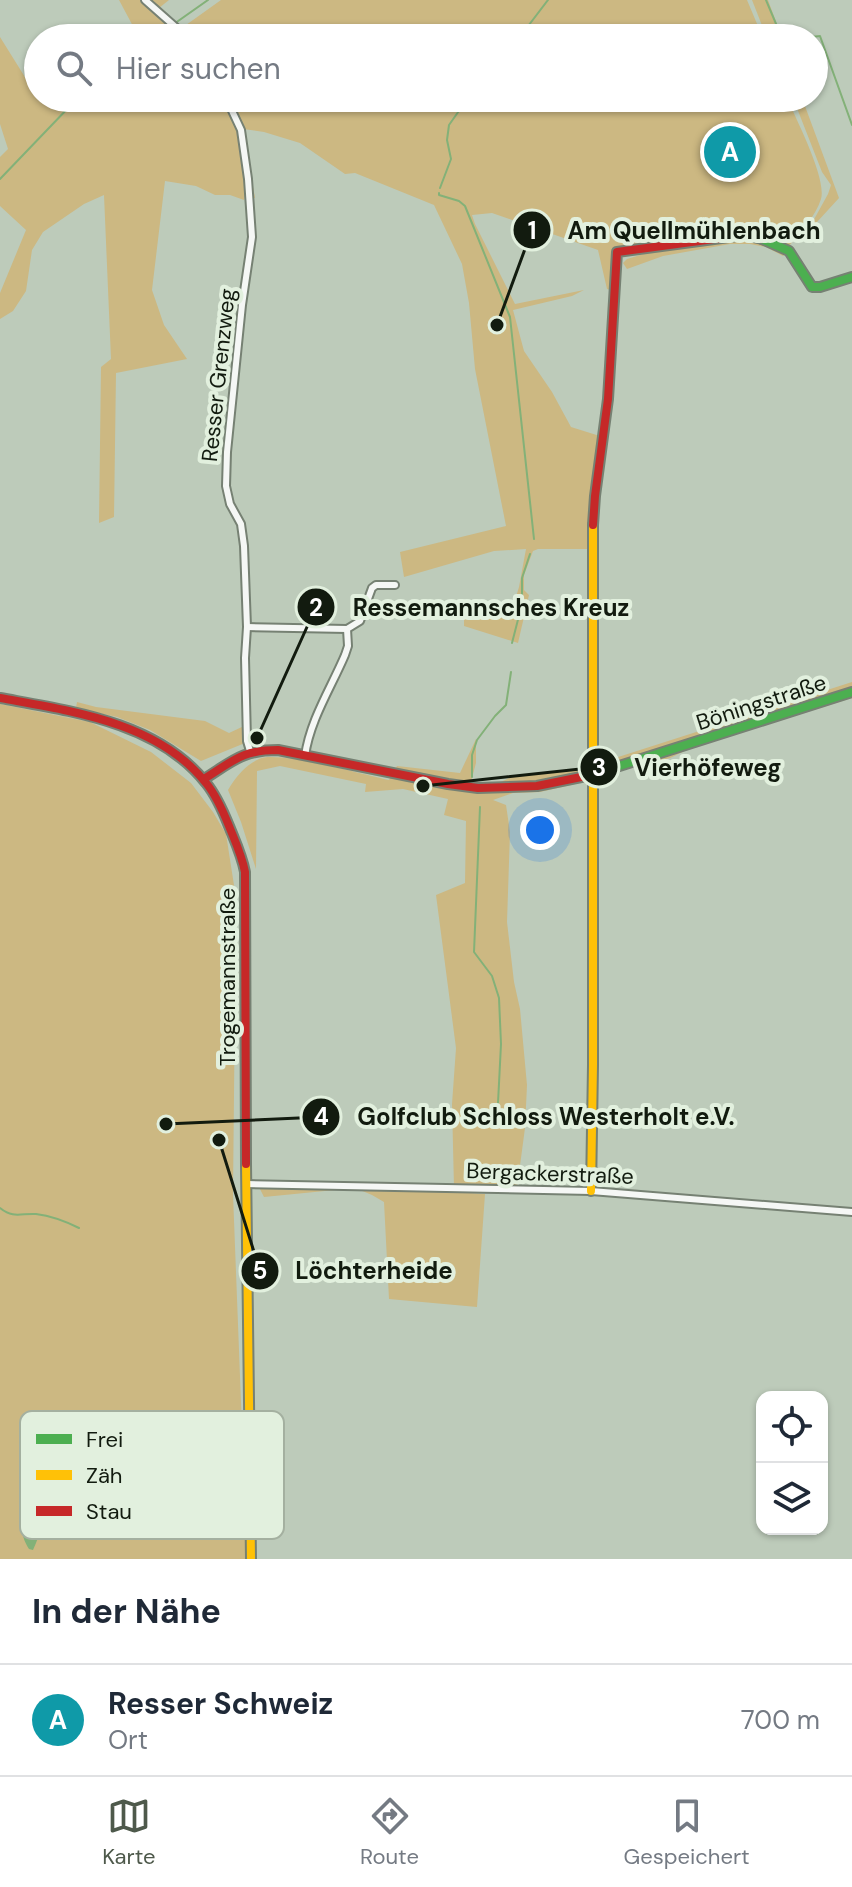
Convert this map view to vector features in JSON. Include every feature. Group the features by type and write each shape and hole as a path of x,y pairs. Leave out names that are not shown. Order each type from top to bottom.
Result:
{"main road":[{"path":"591,1191 592,549 595,496 608,399 617,252 744,235 789,251 812,287 852,277"},
{"name":"Böningstraße","path":"250,751 278,750 478,788 537,786 591,775 852,692"},
{"path":"0,698 78,713 132,730 160,744 204,779 250,751"},
{"name":"Trogemannstraße","path":"204,779 227,819 243,863 246,905 249,1411"},
{"name":"Trogemannstraße","path":"251,1539 251,1559"}],"street":[{"path":"145,0 171,24"},
{"name":"Resser Grenzweg","path":"233,112 241,130 252,237 242,305 226,486 230,504 241,524 244,546 247,741 250,751"},
{"path":"247,627 347,629 360,621 372,588 376,585 395,585"},
{"path":"305,756 314,722 348,646 347,629"},
{"name":"Bergackerstraße","path":"246,1184 591,1191 852,1212"}],"shaded area":[{"path":"119,0 169,0 159,8 174,24 132,24"},
{"path":"221,0 747,0 757,24 187,24"},
{"path":"752,0 768,0 777,24 761,24"},
{"path":"0,37 24,76 24,112 793,112 815,164 822,190 815,212 789,246 759,235 614,247 617,252 614,291 607,289 598,250 492,213 472,215 515,304 584,290 572,296 513,310 524,351 571,427 603,437 592,549 533,551 524,575 524,590 529,595 518,643 464,626 464,607 490,607 509,620 526,549 494,551 404,577 400,552 506,526 475,369 462,264 434,205 355,173 345,174 300,143 243,129 255,198 245,196 244,200 230,195 215,195 196,186 165,181 152,290 164,325 187,359 116,373 114,517 99,523 101,367 111,359 104,195 84,204 43,232 32,250 26,291 13,311 0,319 0,293 26,230 0,206 0,157 8,149 0,124"},
{"path":"798,112 807,112 839,198 806,234 831,185 822,172"},
{"path":"752,239 786,253 783,256 766,247 730,244 663,256 627,269 623,263 657,250"},
{"path":"852,682 852,698 691,748 670,758 613,772 612,759"},
{"path":"77,702 205,721 229,733 244,726 245,743 201,761 150,730 117,717 76,708"},
{"path":"0,704 90,722 151,752 191,783 226,834 236,898 233,1194 241,1411 20,1411 20,1539 246,1539 247,1559 0,1559"},
{"path":"476,739 476,763 469,789 483,791 511,777 584,768 584,782 540,792 513,793 493,800 506,805 510,832 507,922 527,1085 517,1188 454,1188 452,1104 456,1048 436,895 465,883 466,821 444,815 448,799 403,789 365,792 366,784 280,766 257,771 256,869 228,790 249,765 269,757 302,760 389,780 397,766 460,773"},
{"path":"379,1182 485,1194 477,1307 389,1299 384,1202 372,1195 360,1190 335,1190 264,1197 258,1185"},
{"path":"24,1539 38,1539 33,1550"}],"waterway":[{"path":"174,24 208,0"},
{"path":"530,24 548,0"},
{"path":"766,0 776,24"},
{"path":"828,58 852,125"},
{"path":"0,179 64,112"},
{"path":"440,188 451,159 447,140 449,125 458,112"},
{"path":"439,193 465,206 510,317 534,539"},
{"path":"512,643 522,604 522,578 530,554"},
{"path":"472,777 472,755 477,740 506,705 511,672"},
{"path":"480,807 474,952 492,976 499,998 501,1044 498,1103"},
{"path":"0,1208 14,1214 48,1216 79,1228"}],"traffic: fast":[{"path":"762,239 789,251 812,287 852,277"},
{"path":"591,775 852,692"}],"traffic: slow":[{"path":"591,1191 593,525"},
{"path":"246,1164 249,1411"},
{"path":"251,1539 251,1559"}],"traffic: jam":[{"path":"593,525 608,399 617,252 744,235 762,239"},
{"path":"0,698 112,722 138,733 186,762 206,783 219,803 245,872 246,1164"},
{"path":"204,779 246,754 278,750 478,788 537,786 591,775"}],"place":[{"name":"Resser Schweiz","path":"730,152"},
{"name":"Am Quellmühlenbach","path":"497,325"},
{"name":"Ressemannsches Kreuz","path":"257,738"},
{"name":"Vierhöfeweg","path":"423,786"},
{"name":"Golfclub Schloss Westerholt e.V.","path":"166,1124"},
{"name":"Löchterheide","path":"219,1140"}]}
